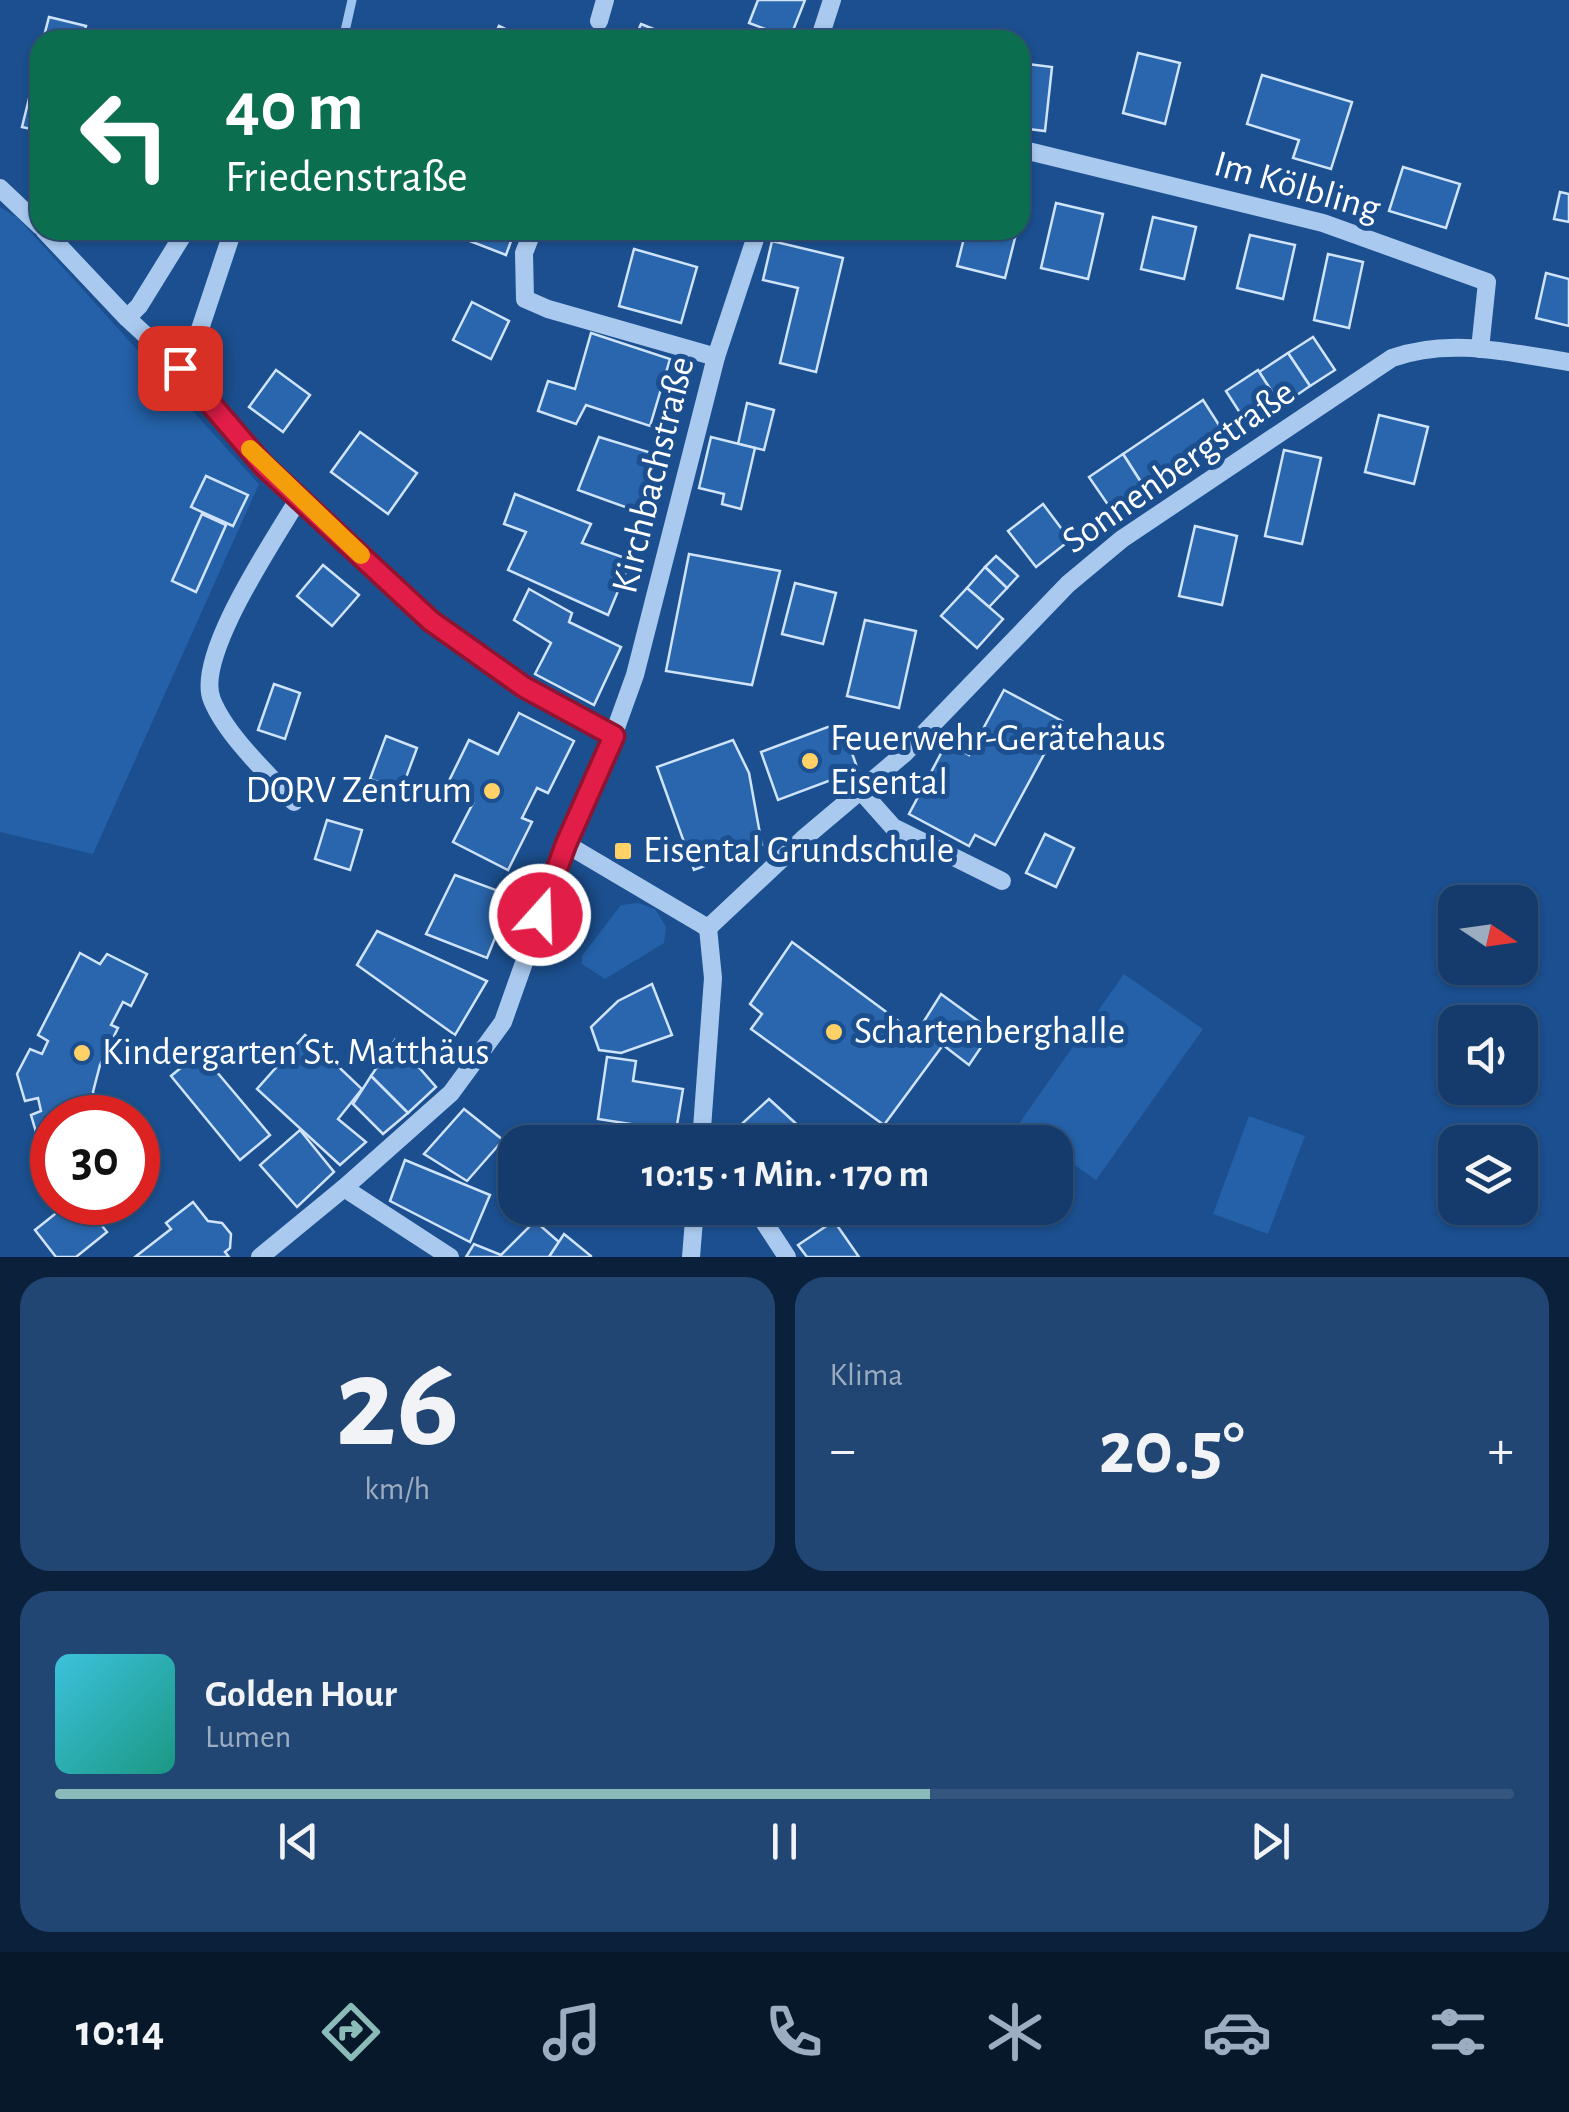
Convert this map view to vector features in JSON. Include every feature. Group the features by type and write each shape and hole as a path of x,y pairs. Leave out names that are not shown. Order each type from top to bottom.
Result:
{"street":[{"path":"598,21 605,0"},
{"path":"822,30 832,0"},
{"name":"Im Kölbling","path":"1030,151 1323,224 1486,282 1480,349"},
{"path":"0,188 30,217"},
{"path":"53,240 180,368 264,466 431,621 524,687 614,736"},
{"path":"127,318 139,306 180,240"},
{"path":"180,368 192,352 230,240"},
{"path":"529,240 524,254 525,299 716,357"},
{"name":"Kirchbachstraße","path":"260,1257 451,1093 502,1022 566,844 614,736 648,632 716,357 755,240"},
{"name":"Sonnenbergstraße","path":"708,928 803,839 905,753 1068,584 1122,539 1392,358 1418,348 1445,346 1569,362"},
{"path":"294,802 246,752 210,698 210,670 239,598 300,498"},
{"path":"861,791 893,827 1002,881"},
{"path":"566,844 708,928 713,978 702,1125"},
{"path":"344,1188 450,1257"},
{"path":"690,1257 693,1225"},
{"path":"765,1225 787,1257"}],"shaded area":[{"path":"0,207 18,218 30,231 30,240 38,240 259,484 93,854 0,832"},
{"path":"638,903 655,909 666,927 664,943 605,979 582,964 582,956 621,905"},
{"path":"1124,974 1203,1029 1096,1180 1073,1164 1073,1125 1018,1125"},
{"path":"1249,1116 1305,1136 1268,1234 1213,1214"}],"building":[{"path":"758,0 805,0 793,30 768,30 749,23"},
{"path":"49,17 86,26 85,30 46,30"},
{"path":"1138,53 1180,63 1165,124 1123,113"},
{"path":"1030,64 1052,67 1045,131 1030,129"},
{"path":"1262,75 1352,102 1331,169 1293,158 1299,140 1247,124"},
{"path":"30,95 30,129 22,127"},
{"path":"1403,167 1460,184 1446,228 1389,211"},
{"path":"1560,192 1569,194 1569,222 1554,219"},
{"path":"1056,203 1103,214 1088,279 1041,268"},
{"path":"1153,217 1196,227 1184,279 1141,269"},
{"path":"1250,235 1295,245 1283,299 1237,288"},
{"path":"467,240 511,240 506,255"},
{"path":"964,240 1014,240 1005,278 957,266"},
{"path":"772,241 843,258 816,372 780,363 798,288 763,280"},
{"path":"634,249 697,267 681,323 619,306"},
{"path":"1328,254 1363,262 1349,328 1314,320"},
{"path":"1546,273 1569,279 1569,326 1536,318"},
{"path":"472,302 509,321 491,359 453,340"},
{"path":"591,333 670,359 650,426 586,405 576,424 538,411 548,381 575,389"},
{"path":"1313,337 1335,370 1310,386 1288,353"},
{"path":"1288,353 1310,386 1281,406 1259,372"},
{"path":"276,370 310,395 283,432 249,407"},
{"path":"1258,370 1281,406 1249,427 1226,391"},
{"path":"1203,400 1226,436 1146,490 1123,454"},
{"path":"747,403 774,410 764,450 738,444"},
{"path":"1379,415 1428,427 1414,484 1365,472"},
{"path":"360,432 417,473 388,514 331,472"},
{"path":"599,437 655,454 639,512 578,490"},
{"path":"711,437 755,448 741,509 722,504 724,494 699,488"},
{"path":"1284,450 1321,458 1302,544 1265,536"},
{"path":"1123,454 1146,490 1113,512 1089,477"},
{"path":"206,476 248,495 233,526 191,507"},
{"path":"515,494 591,524 582,543 631,560 608,615 508,570 526,532 504,524"},
{"path":"1043,504 1070,540 1036,567 1008,531"},
{"path":"202,514 226,525 196,592 172,581"},
{"path":"1195,526 1237,536 1222,605 1179,596"},
{"path":"689,554 780,571 752,685 666,671"},
{"path":"996,556 1018,576 1007,588 985,567"},
{"path":"323,565 359,595 332,626 297,596"},
{"path":"985,567 1007,588 989,607 967,588"},
{"path":"795,583 836,593 823,644 782,634"},
{"path":"967,588 1003,619 977,648 941,616"},
{"path":"529,589 572,613 569,622 621,647 594,705 535,674 551,643 514,620"},
{"path":"865,620 916,631 899,708 847,696"},
{"path":"274,684 300,693 285,739 258,730"},
{"path":"1004,690 1062,721 995,845 975,835 969,846 909,814 947,742 969,755"},
{"name":"DORV Zentrum","path":"519,713 574,741 548,793 537,788 522,818 532,822 508,870 453,842 473,803 445,789 469,740 498,754"},
{"name":"Feuerwehr-Gerätehaus Eisental","path":"841,722 858,770 778,800 761,752"},
{"path":"386,736 417,748 401,791 370,779"},
{"path":"733,740 749,773 762,845 694,870 657,767"},
{"path":"327,820 362,830 350,870 315,859"},
{"path":"1045,834 1074,848 1056,887 1026,873"},
{"path":"455,875 512,896 487,958 426,934"},
{"path":"377,931 487,981 455,1035 357,965"},
{"name":"Schartenberghalle","path":"792,942 916,1034 941,994 992,1031 969,1065 943,1045 884,1125 751,1029 762,1014 750,1004"},
{"path":"80,953 100,964 107,954 147,974 131,1006 123,1002 111,1025 118,1028 100,1065 94,1095 30,1095 30,1100 25,1101 17,1074 30,1049 42,1054 48,1041 38,1035"},
{"path":"652,984 672,1035 621,1053 599,1050 591,1027 618,1001"},
{"path":"305,1035 362,1089 338,1119 366,1142 340,1165 257,1089"},
{"path":"395,1040 436,1087 408,1113 371,1076"},
{"path":"200,1052 270,1135 240,1160 171,1076"},
{"path":"607,1057 636,1061 633,1081 683,1089 677,1125 637,1125 598,1119"},
{"path":"371,1076 408,1113 383,1134 353,1104"},
{"path":"769,1099 798,1125 741,1125"},
{"path":"464,1109 498,1136 498,1146 467,1181 424,1154"},
{"path":"300,1130 334,1172 297,1207 260,1165"},
{"path":"405,1160 490,1195 470,1242 390,1201"},
{"path":"193,1202 208,1221 222,1223 231,1234 230,1248 225,1252 229,1257 135,1257 171,1229 166,1223"},
{"path":"41,1225 101,1225 107,1232 76,1257 56,1257 35,1230"},
{"path":"531,1225 540,1225 559,1242 549,1257 466,1257 474,1244 501,1255"},
{"path":"828,1225 837,1225 859,1257 807,1257 798,1245"},
{"path":"564,1234 591,1256 591,1257 549,1257"}],"waterway":[{"path":"345,30 352,0"}],"slow traffic":[{"path":"250,449 361,555"}],"place":[{"name":"Feuerwehr-Gerätehaus Eisental","path":"810,761"},
{"name":"DORV Zentrum","path":"492,791"},
{"name":"Eisental Grundschule","path":"623,851"},
{"name":"Schartenberghalle","path":"834,1032"},
{"name":"Kindergarten St. Matthäus","path":"82,1053"}],"route":[{"path":"180,368 264,466 431,621 524,687 614,736 566,844 540,915"}]}
